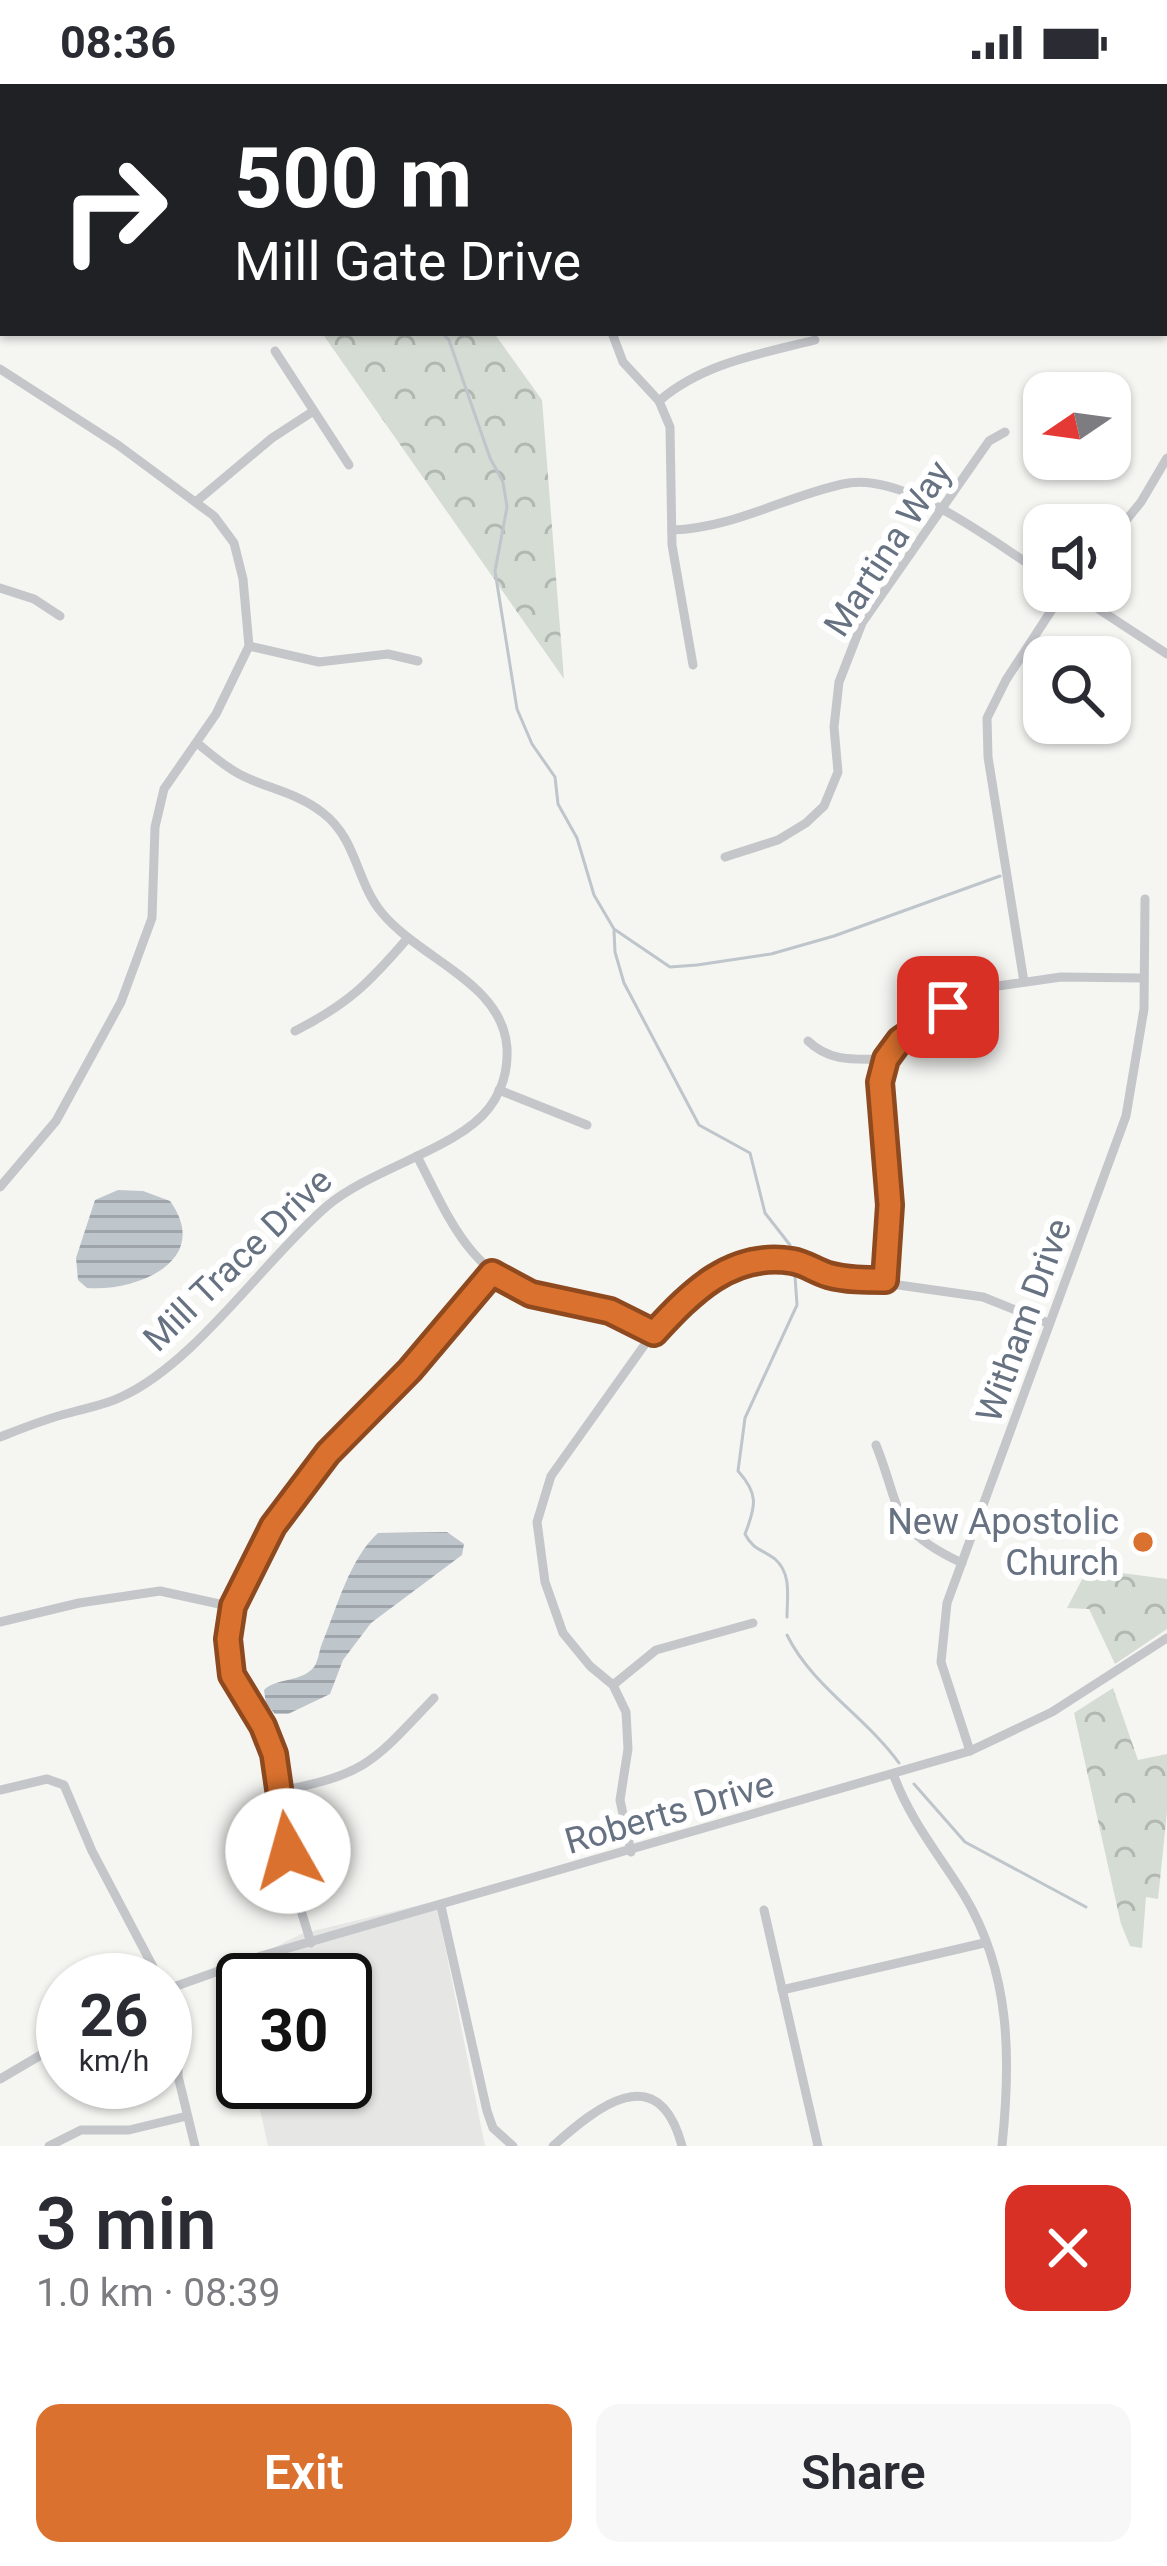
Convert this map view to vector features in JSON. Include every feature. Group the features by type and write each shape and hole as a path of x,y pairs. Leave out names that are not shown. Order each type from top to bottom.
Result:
{"street":[{"path":"613,336 623,362 658,401 673,443 668,494 694,665"},
{"path":"658,401 676,386 722,364 815,340"},
{"path":"274,351 349,465"},
{"path":"0,369 198,500 234,543 243,579 249,646 231,686 164,789 155,827 152,918 122,1002 56,1121 0,1187"},
{"path":"198,500 272,438 313,412"},
{"name":"Martina Way","path":"725,857 778,840 818,815 824,806 838,772 836,706 848,657 878,598 989,441 1006,432"},
{"path":"1131,515 1167,458"},
{"path":"672,530 727,524 847,482 862,482 914,495 1023,561"},
{"path":"0,588 34,598 60,616"},
{"path":"1024,982 988,757 987,718 993,701 1053,612"},
{"path":"1100,612 1167,654"},
{"path":"249,646 320,662 388,654 418,662"},
{"path":"197,743 236,773 287,791 333,821 350,845 376,905 406,940 474,987 495,1009 503,1023 508,1057 499,1090 587,1125"},
{"name":"Witham Drive","path":"970,1751 940,1662 947,1603 1126,1116 1141,1042 1145,899"},
{"path":"295,1030 363,990 406,940"},
{"path":"885,1280 890,1205 879,1095 886,1059 911,1030 991,987 1061,977 1143,978"},
{"path":"808,1041 823,1055 886,1059"},
{"name":"Mill Trace Drive","path":"0,1437 122,1397 152,1378 333,1202 358,1182 417,1156 484,1114 499,1090"},
{"path":"417,1156 454,1231 492,1273 531,1294 610,1311 654,1333"},
{"path":"632,1852 620,1800 629,1730 614,1685 562,1633 544,1582 537,1522 551,1477 654,1333 709,1278 750,1265 794,1261 828,1275 983,1298 1048,1323"},
{"path":"311,1942 295,1891 274,1754 232,1675 228,1639 233,1606 273,1526 328,1453 410,1370 492,1273"},
{"path":"876,1445 891,1499 908,1527 938,1552 962,1563"},
{"path":"0,1622 79,1603 160,1591 233,1606"},
{"path":"614,1685 668,1645 753,1623"},
{"name":"Roberts Drive","path":"192,1981 970,1751 1052,1712 1167,1638"},
{"path":"280,1791 335,1780 367,1765 434,1698"},
{"path":"894,1776 909,1810 975,1916 999,1983 1008,2036 1002,2146"},
{"path":"0,1790 47,1779 64,1785 92,1851 146,1953"},
{"path":"441,1906 487,2111 494,2128 514,2146"},
{"path":"764,1910 818,2146"},
{"path":"782,1990 984,1943"},
{"path":"0,2079 36,2058"},
{"path":"553,2146 602,2105 623,2096 641,2096 666,2110 675,2121 682,2146"},
{"path":"186,2109 195,2146"},
{"path":"49,2146 81,2130 129,2130 188,2116"}],"shaded area":[{"path":"118,1190 143,1191 170,1201 181,1222 182,1240 176,1256 146,1278 127,1285 87,1288 78,1280 76,1258 95,1200"},
{"path":"447,1532 464,1544 462,1555 371,1623 343,1660 330,1694 288,1714 275,1714 266,1704 264,1690 314,1667 339,1598 368,1543 378,1533"},
{"path":"436,1901 485,2146 268,2146 260,2109 372,2109 372,1953 264,1953 301,1934"}],"green space":[{"path":"324,336 496,336 542,400 564,679"},
{"path":"1096,1553 1122,1573 1167,1579 1167,1629 1115,1664 1089,1609 1067,1608"},
{"path":"1113,1688 1138,1760 1167,1754 1158,1899 1146,1897 1142,1948 1130,1946 1121,1924 1074,1713"}],"waterway":[{"path":"445,336 503,482 507,507 495,571 517,709 532,744 555,777 558,804 577,838 594,895 614,929 670,967 697,965 771,954 834,936 1000,876"},
{"path":"614,931 624,983 699,1125 750,1153 765,1213 790,1245"},
{"path":"787,1617 784,1572 745,1534 754,1501 738,1471 745,1418 797,1305 795,1276"},
{"path":"787,1635 810,1670 899,1763"},
{"path":"914,1784 965,1842 1086,1907"}],"place":[{"name":"New Apostolic Church","path":"1143,1542"}],"route":[{"path":"288,1851 274,1754 232,1675 228,1639 233,1606 273,1526 328,1453 410,1370 492,1273 531,1294 610,1311 654,1333 709,1278 766,1261 794,1261 828,1275 885,1280 890,1205 880,1082 886,1059 900,1040 948,1007"}]}
